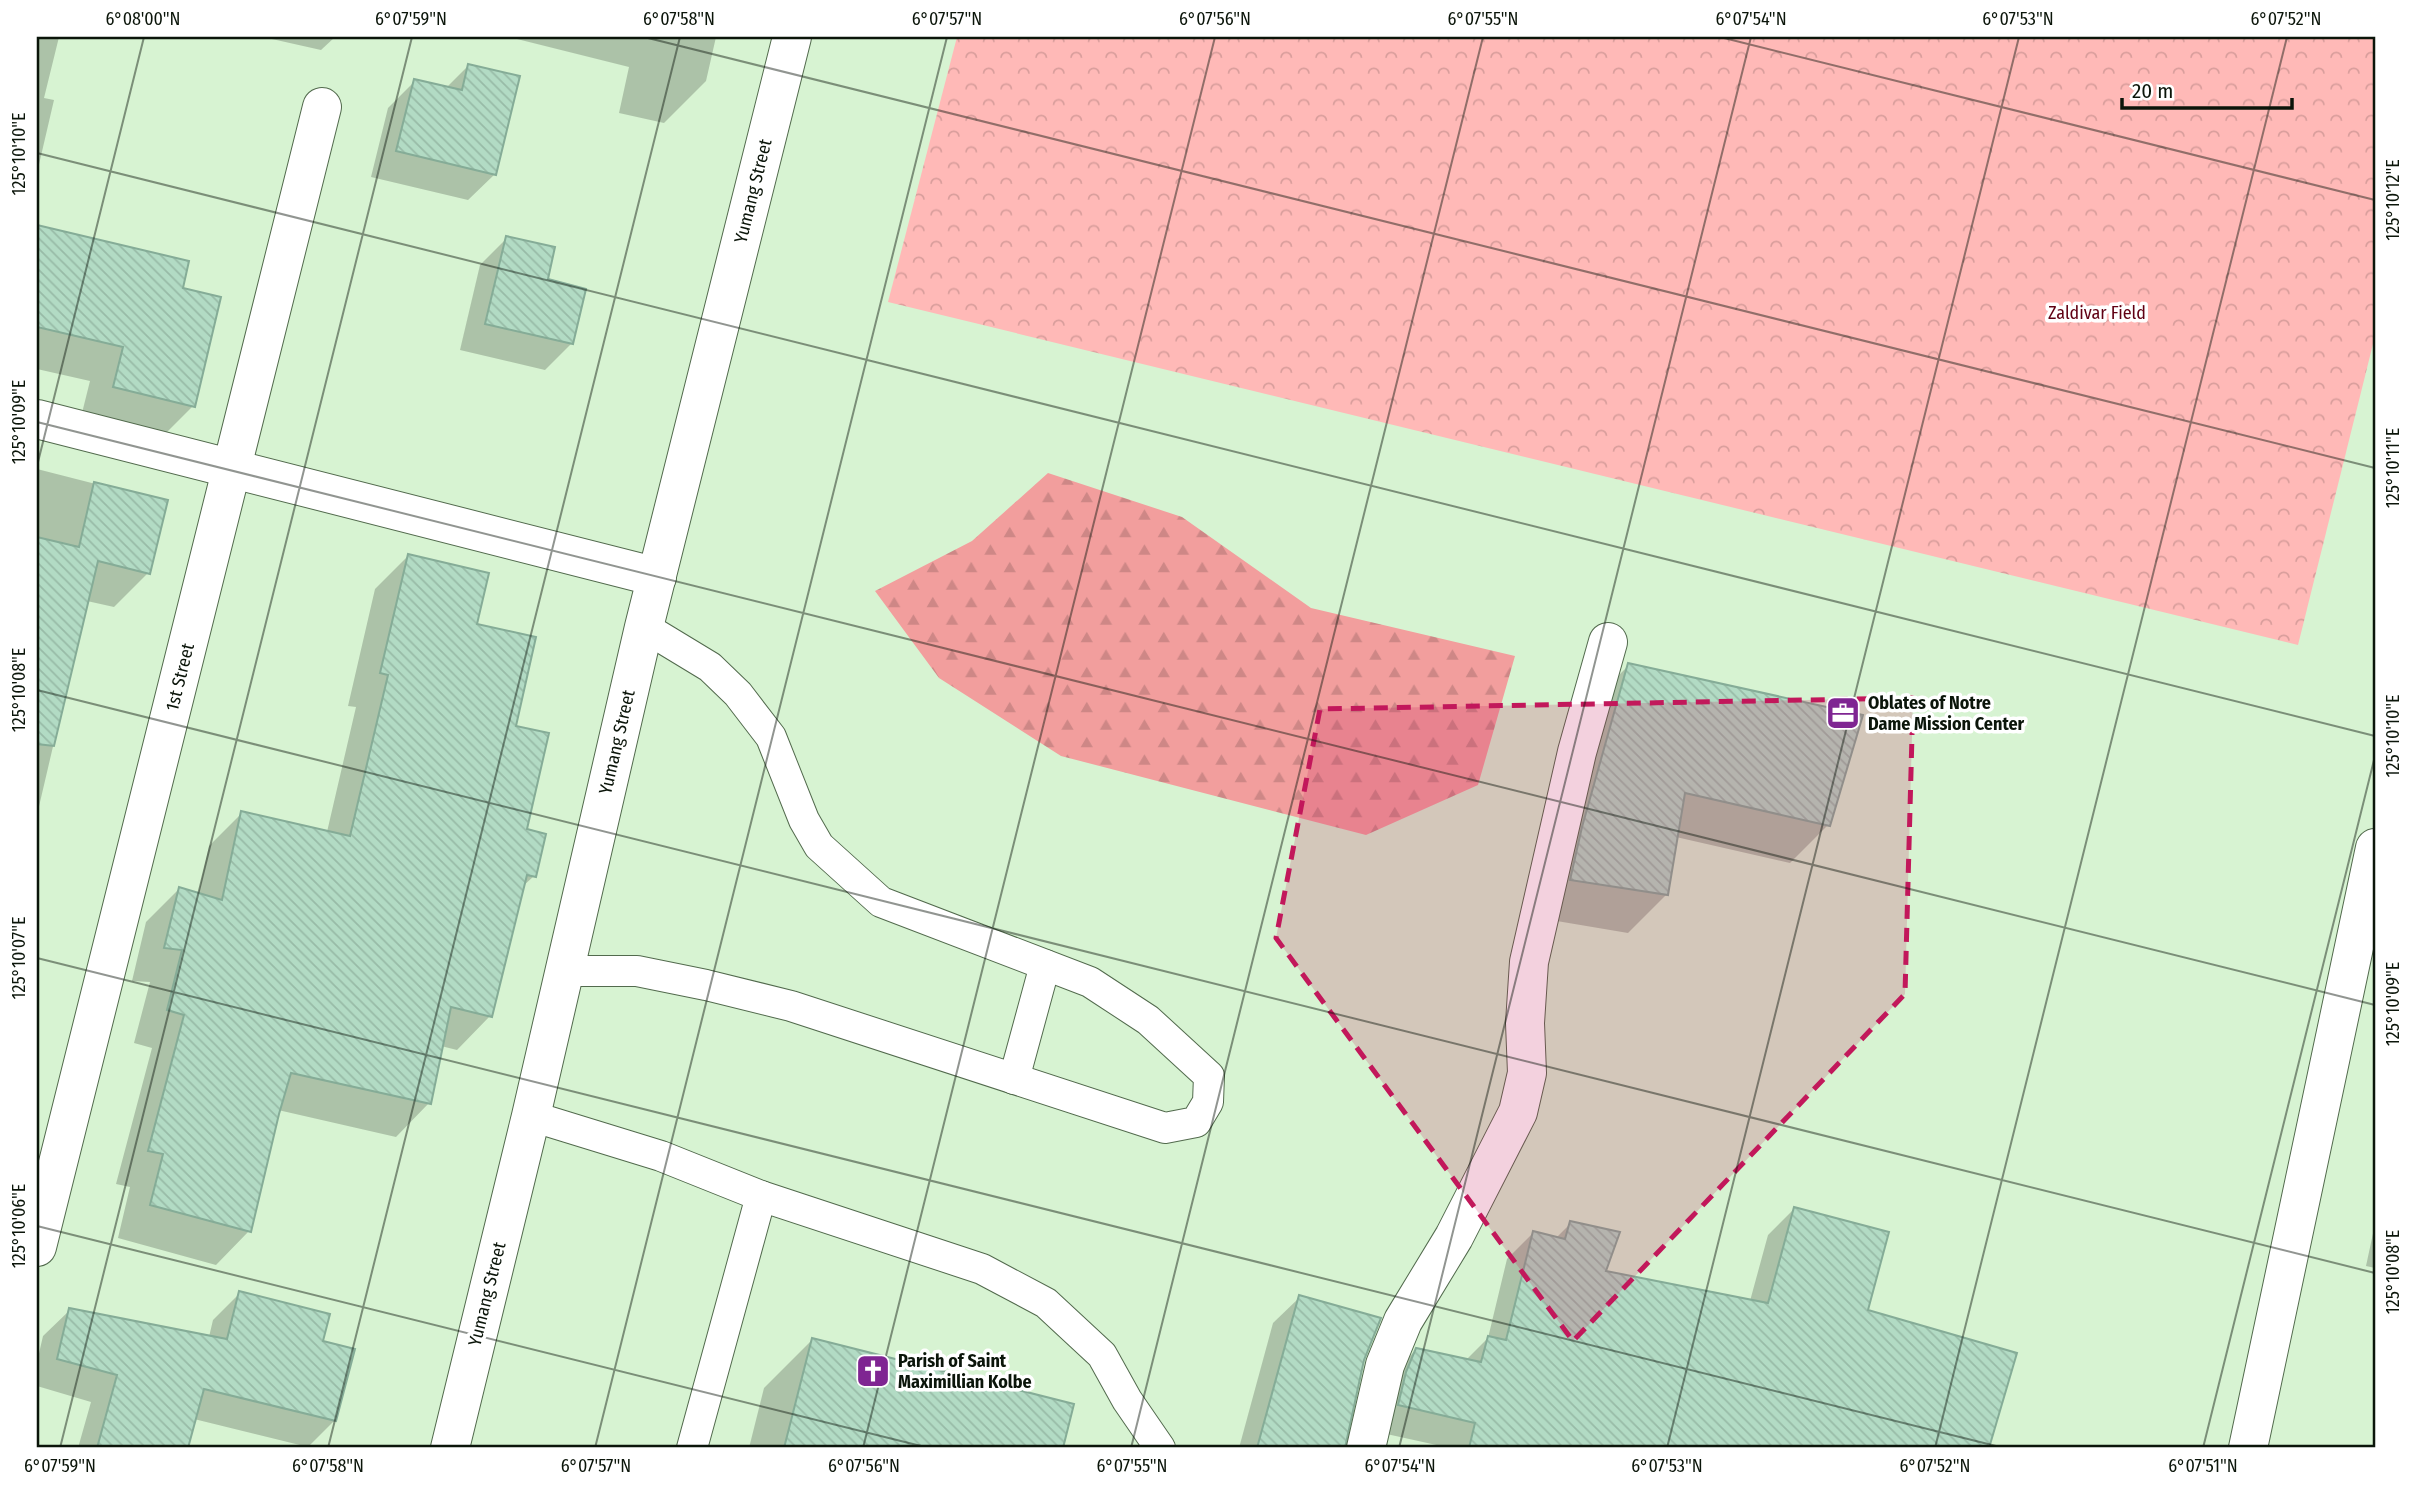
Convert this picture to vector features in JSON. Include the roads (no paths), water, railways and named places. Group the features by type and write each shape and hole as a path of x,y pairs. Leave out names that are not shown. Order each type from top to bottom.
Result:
{"street":[{"name":"Yumang Street","path":"450,1448 531,1116 644,627 792,37"},
{"name":"1st Street","path":"37,1247 322,107"},
{"path":"37,419 657,577"},
{"path":"1366,1448 1385,1365 1403,1321 1454,1237 1518,1112 1527,1073 1525,1023 1529,962 1577,752 1608,642"},
{"path":"2248,1448 2375,848"}],"lane":[{"path":"564,971 637,971 791,1006 1165,1128 1196,1122 1208,1102 1209,1076 1148,1020 1090,982 881,902 819,846 804,820 771,737 738,694 710,667 644,627"},
{"path":"1014,1079 1045,965"},
{"path":"531,1116 661,1156 761,1196 982,1269 1046,1303 1102,1355 1127,1400 1160,1448"},
{"path":"692,1448 761,1196"}],"place":[{"name":"Oblates of Notre Dame Mission Center","path":"1843,713"},
{"name":"Parish of Saint Maximillian Kolbe","path":"873,1371"}],"park label":[{"name":"Zaldivar Field","path":"2097,313"}]}
